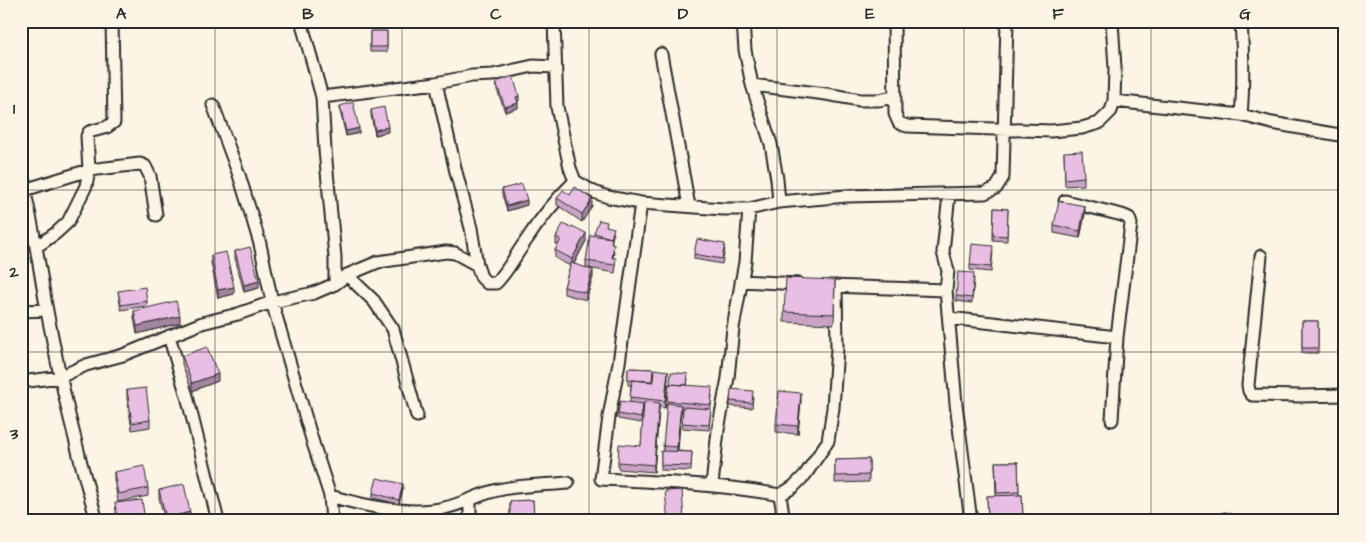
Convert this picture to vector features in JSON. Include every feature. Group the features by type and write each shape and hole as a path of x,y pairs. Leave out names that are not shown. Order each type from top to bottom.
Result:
{"street":[{"path":"36,247 68,222 86,186 89,170 88,132 114,122 112,21"},
{"path":"303,21 322,98 328,192 335,256 335,284"},
{"path":"554,21 557,107 570,168 576,180 594,192 608,197 641,203 723,209 749,208 779,202 848,196 985,193 996,188 1003,177 1007,21"},
{"path":"743,21 745,50 752,85 771,144 779,202"},
{"path":"894,21 894,97 895,114 899,124 907,126 1051,131 1082,128 1099,123 1111,111 1114,101 1115,68 1112,21"},
{"path":"1241,21 1244,69 1241,115"},
{"path":"661,54 689,206"},
{"path":"322,98 472,76 493,75 533,66 555,67"},
{"path":"436,82 456,172 471,228 477,266 481,277 487,283 496,283 504,275 543,217 562,193 576,180"},
{"path":"752,85 860,100 879,100 894,97"},
{"path":"1114,101 1241,115 1345,136"},
{"path":"214,105 239,175 260,244 272,302 330,496 332,521"},
{"path":"23,190 89,170 140,164 145,166 150,176 156,215"},
{"path":"21,177 60,377 97,521"},
{"path":"949,194 943,252 948,270 946,290 956,404 971,521"},
{"path":"1065,201 1122,215 1129,218 1131,224 1117,337 1112,420"},
{"path":"641,203 619,363 600,479 712,486 758,491 780,496 793,487 828,442 831,428 837,348 836,286"},
{"path":"712,486 718,430 728,378 733,328 746,246 749,208"},
{"path":"21,382 60,377 86,366 123,355 202,323 238,314 272,302 314,293 335,284 347,275 378,262 446,252 456,253 477,266"},
{"path":"1261,256 1248,385 1249,391 1252,395 1345,395"},
{"path":"347,275 374,301 392,329 417,416"},
{"path":"741,281 946,290"},
{"path":"21,310 47,310"},
{"path":"949,318 1117,337"},
{"path":"169,336 187,396 218,521"},
{"path":"330,496 381,508 416,510 444,508 503,488 568,483"},
{"path":"780,496 784,521"},
{"path":"470,500 470,521"}],"building":[{"path":"370,31 387,31 387,47 370,47"},
{"path":"513,76 519,96 516,97 518,103 505,107 496,82"},
{"path":"353,102 359,128 346,131 340,106"},
{"path":"384,107 388,127 375,130 371,110"},
{"path":"1082,151 1084,177 1065,179 1064,152"},
{"path":"522,184 527,200 507,206 502,189"},
{"path":"575,187 592,199 582,214 557,198 563,190 570,195"},
{"path":"1059,201 1085,206 1080,231 1054,225"},
{"path":"994,208 1008,209 1007,236 993,235"},
{"path":"599,220 607,222 606,226 614,228 611,238 594,233"},
{"path":"563,224 586,233 572,259 555,250 561,240 556,237"},
{"path":"590,235 612,238 611,244 614,244 612,258 616,258 615,265 586,261"},
{"path":"697,239 725,244 722,259 694,254"},
{"path":"972,244 993,246 991,267 970,265"},
{"path":"250,247 259,281 244,285 235,251"},
{"path":"226,252 234,287 218,290 211,255"},
{"path":"571,263 593,270 586,293 564,287"},
{"path":"958,272 974,273 972,298 956,296"},
{"path":"786,278 835,280 834,314 784,312"},
{"path":"145,287 147,301 121,305 118,291"},
{"path":"176,301 180,316 137,326 134,311"},
{"path":"1302,321 1318,321 1318,348 1302,348"},
{"path":"207,347 218,374 192,383 182,356"},
{"path":"628,368 653,369 652,381 628,380"},
{"path":"654,369 668,371 665,401 630,397 632,380 653,382"},
{"path":"671,372 688,374 687,385 670,384"},
{"path":"669,384 712,387 711,405 667,401"},
{"path":"146,388 150,420 132,423 127,390"},
{"path":"731,389 753,391 752,403 730,401"},
{"path":"779,391 801,393 798,426 776,424"},
{"path":"620,401 643,404 641,418 618,414"},
{"path":"644,402 659,403 654,465 618,462 619,444 641,446"},
{"path":"667,403 681,405 677,447 663,446"},
{"path":"683,407 711,409 709,425 682,423"},
{"path":"661,451 692,452 691,466 661,465"},
{"path":"869,459 869,475 835,476 835,460"},
{"path":"995,462 1018,462 1019,492 997,493"},
{"path":"144,466 148,488 118,494 114,472"},
{"path":"377,478 403,484 399,500 373,493"},
{"path":"184,484 190,512 166,518 159,490"},
{"path":"682,490 684,521 668,521 665,491"},
{"path":"1022,495 1023,516 1014,516 1014,520 998,521 998,516 988,517 987,496"},
{"path":"142,500 145,521 117,521 115,503"},
{"path":"533,500 534,518 510,519 510,501"},
{"path":"90,514 91,521 68,521 68,517"},
{"path":"382,515 394,521 380,521"}]}
